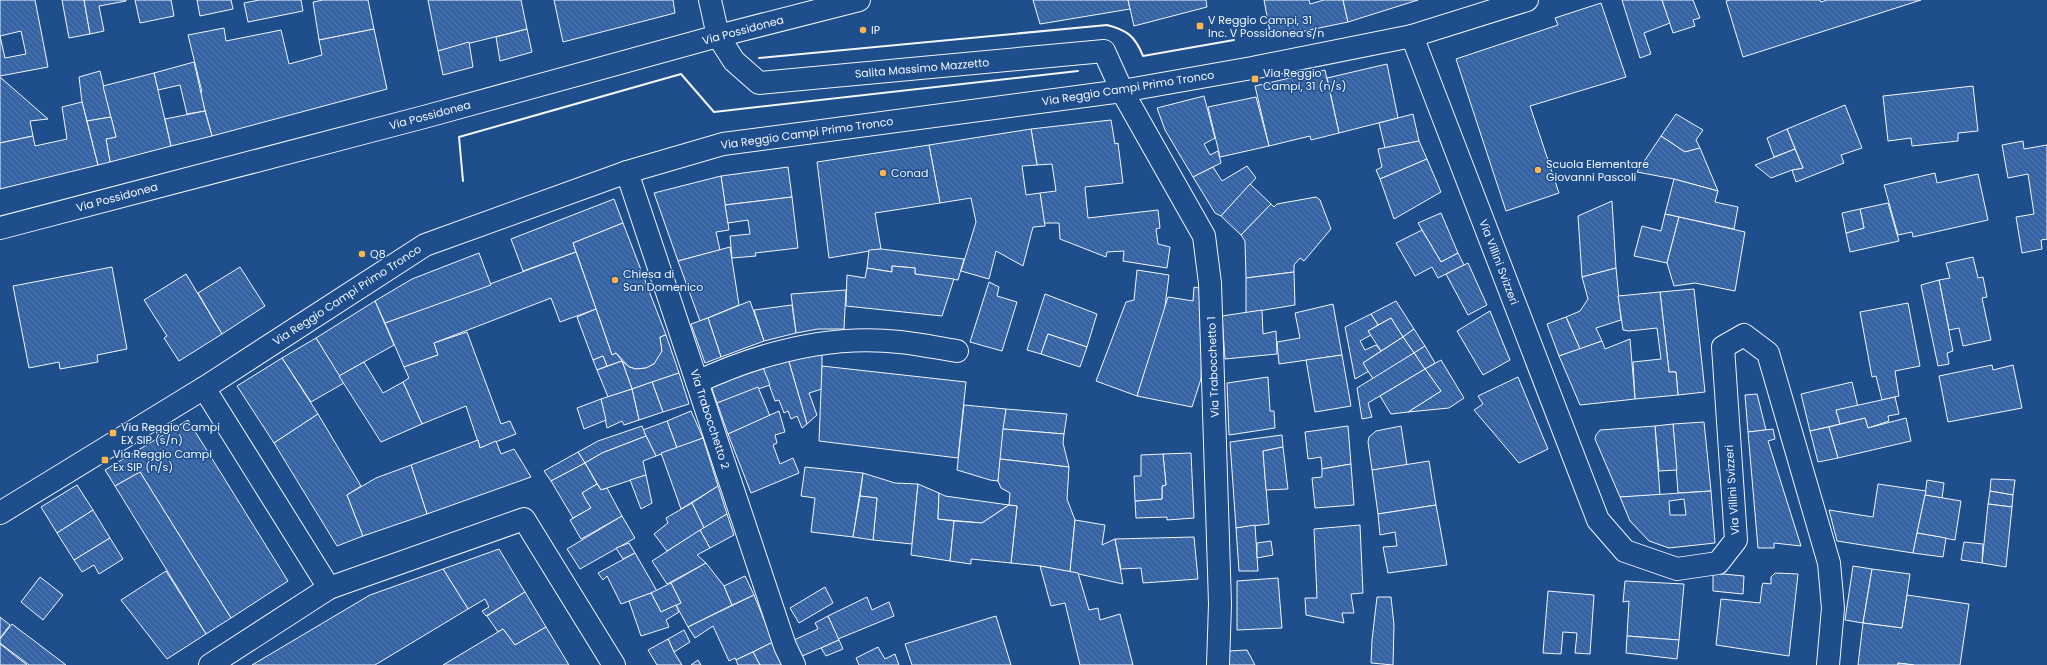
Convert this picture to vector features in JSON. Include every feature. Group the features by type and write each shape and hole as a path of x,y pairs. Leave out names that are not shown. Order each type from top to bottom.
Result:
{"street":[{"path":"710,0 718,36"},
{"name":"Via Possidonea","path":"0,228 424,117 718,36 859,0"},
{"name":"Via Reggio Campi Primo Tronco","path":"0,513 204,388 425,246 627,172 723,144 1122,91 1252,68 1412,36 1527,0"},
{"name":"Salita Massimo Mazzetto","path":"718,36 734,61 759,83 1104,51 1122,91"},
{"name":"Via Villini Svizzeri","path":"1412,36 1598,520 1625,550 1677,569 1718,563 1736,540 1723,347 1744,335 1768,353 1829,563 1833,608 1828,665"},
{"name":"Via Trabocchetto 1","path":"1122,91 1204,236 1210,283 1220,604 1218,665"},
{"name":"Via Trabocchetto 2","path":"627,172 785,646 794,665"},
{"path":"697,382 733,366 792,348 845,341 899,342 957,351"},
{"path":"204,388 329,588"},
{"path":"210,665 329,588 524,519 614,665"}],"building":[{"path":"0,0 35,0 48,67 0,76","holes":["21,31 26,54 5,58 0,36"]},
{"path":"62,0 84,0 90,34 69,38"},
{"path":"84,0 126,1 99,6 104,31 90,34"},
{"path":"135,0 171,0 174,16 140,23"},
{"path":"197,0 231,0 233,9 200,16"},
{"path":"259,0 301,0 303,11 248,22 244,3"},
{"path":"323,0 368,0 374,29 319,40 313,2"},
{"path":"428,0 521,0 527,29 438,51"},
{"path":"554,0 673,0 675,13 563,42"},
{"path":"1033,0 1128,0 1130,9 1040,24"},
{"path":"1128,0 1206,0 1207,7 1134,26"},
{"path":"1264,0 1309,0 1310,4 1324,0 1343,0 1348,22 1271,38"},
{"path":"1343,0 1418,0 1348,22"},
{"path":"1622,0 1662,0 1670,23 1644,33 1651,54 1640,58"},
{"path":"1662,0 1693,0 1700,18 1693,20 1695,26 1673,33"},
{"path":"1820,0 1821,2 1827,0 1921,0 1743,57 1726,1"},
{"path":"1601,3 1626,77 1530,106 1559,193 1506,211 1456,59 1558,25 1555,18"},
{"path":"224,28 226,41 281,30 289,64 322,55 319,40 374,29 387,89 212,136 200,92 202,92 188,35"},
{"path":"527,29 532,52 500,61 496,37"},
{"path":"469,42 473,67 443,75 438,51"},
{"path":"194,62 205,111 187,114 180,85 158,90 154,73"},
{"path":"1387,64 1398,118 1339,133 1327,78"},
{"path":"1325,70 1339,133 1311,140 1310,136 1269,146 1255,86"},
{"path":"100,71 111,117 87,121 82,102 79,77"},
{"path":"154,73 171,146 110,162 106,139 116,137 103,86"},
{"path":"0,77 48,119 30,121 33,136 0,143"},
{"path":"1973,86 1978,131 1958,133 1958,141 1912,146 1911,138 1888,141 1883,96"},
{"path":"1204,96 1215,138 1204,144 1210,155 1218,151 1221,163 1193,177 1165,130 1157,108"},
{"path":"1256,97 1269,146 1220,157 1208,107"},
{"path":"82,102 98,165 0,189 0,143 33,136 35,146 67,139 62,107"},
{"path":"1845,105 1862,148 1841,155 1844,163 1796,182 1792,170 1803,168 1787,129"},
{"path":"205,111 212,136 171,146 165,119"},
{"path":"1413,114 1419,141 1385,148 1379,123"},
{"path":"1676,114 1703,130 1696,140 1700,148 1685,152 1661,136"},
{"path":"111,117 116,137 106,139 110,162 98,165 87,121"},
{"path":"1111,120 1115,144 1118,143 1123,183 1085,187 1088,218 1158,210 1160,228 1156,229 1158,244 1170,247 1167,268 1123,261 1124,251 1107,252 1106,257 1060,239 1059,223 1044,223 1040,193 1056,191 1052,164 1037,165 1031,129"},
{"path":"1031,129 1037,165 1022,166 1026,195 1040,193 1045,226 1033,227 1023,266 996,251 989,279 961,271 976,222 971,198 940,203 929,145"},
{"path":"1787,129 1795,149 1774,157 1767,138"},
{"path":"1661,136 1685,152 1700,148 1718,191 1674,179 1637,172"},
{"path":"1419,141 1427,159 1380,179 1376,170 1382,167 1378,149"},
{"path":"2023,141 2024,149 2047,145 2047,239 2041,240 2042,249 2022,253 2016,217 2034,214 2028,174 2008,178 2002,145"},
{"path":"929,145 940,203 875,213 881,249 829,258 817,162"},
{"path":"1795,149 1803,168 1792,170 1771,178 1755,165"},
{"path":"1427,159 1441,192 1394,219 1380,179"},
{"path":"1247,166 1256,178 1221,216 1215,213 1193,177 1213,167 1222,181"},
{"path":"788,167 792,197 725,205 721,176"},
{"path":"1935,173 1937,183 1978,174 1988,220 1913,237 1912,232 1898,235 1884,185"},
{"path":"721,176 729,230 716,232 720,250 678,261 654,193"},
{"path":"1674,179 1718,191 1715,202 1738,207 1734,229 1665,214"},
{"path":"1250,184 1271,204 1241,235 1221,216"},
{"path":"792,197 798,248 755,253 756,256 732,258 730,236 750,234 748,220 728,223 725,205"},
{"path":"1316,197 1320,200 1331,229 1304,261 1300,258 1294,265 1294,272 1246,278 1245,241 1241,235 1271,204 1274,207 1277,204"},
{"path":"614,199 623,223 573,243 576,252 523,271 511,239"},
{"path":"1612,201 1616,268 1582,277 1578,216"},
{"path":"1888,203 1899,241 1850,252 1846,233 1864,228 1860,209"},
{"path":"1860,209 1864,228 1846,233 1842,213"},
{"path":"1441,213 1458,253 1441,262 1418,223"},
{"path":"1665,214 1679,217 1667,263 1634,256 1642,226 1661,231"},
{"path":"1679,217 1745,232 1735,291 1695,283 1674,286 1667,263"},
{"name":"Chiesa di San Domenico","path":"623,223 666,335 660,337 662,351 660,356 654,364 646,368 636,369 629,367 616,353 612,355 573,243"},
{"path":"1422,230 1441,262 1458,253 1464,265 1438,278 1432,267 1415,276 1396,243"},
{"path":"730,247 739,305 700,321 678,261"},
{"path":"881,249 964,259 958,280 915,274 915,268 892,266 892,272 867,268 869,250"},
{"path":"576,252 596,309 560,322 551,298 434,343 438,355 404,367 385,323"},
{"path":"479,253 491,285 385,323 375,301 412,279"},
{"path":"1973,257 1978,278 1983,277 1987,297 1982,298 1991,340 1963,346 1959,328 1949,330 1939,280 1950,278 1946,263"},
{"path":"1468,263 1487,305 1468,315 1446,274"},
{"path":"892,266 915,268 915,274 954,279 942,316 846,306 847,275 865,278 867,268 892,272"},
{"path":"112,267 127,349 97,355 98,362 60,369 59,362 29,368 13,286"},
{"path":"240,267 265,306 222,334 198,293"},
{"path":"1616,268 1621,320 1596,328 1602,341 1580,349 1566,317 1580,311 1588,299 1582,277"},
{"path":"1137,270 1169,275 1164,314 1137,396 1096,381 1126,302 1134,300"},
{"path":"1294,272 1295,305 1246,313 1246,278"},
{"path":"186,274 222,334 179,361 164,338 167,336 144,300"},
{"path":"1939,280 1953,351 1947,353 1949,364 1938,366 1921,285"},
{"path":"989,282 999,287 997,296 1017,302 1002,351 970,342"},
{"path":"1194,287 1203,289 1203,303 1201,379 1192,407 1137,396 1168,297 1193,301"},
{"path":"1694,289 1705,392 1678,395 1676,372 1669,372 1660,292"},
{"path":"846,290 844,329 818,329 796,333 791,294"},
{"path":"1660,292 1669,372 1676,372 1678,395 1635,399 1633,362 1661,359 1657,328 1629,331 1623,330 1618,296"},
{"path":"1045,294 1097,314 1087,347 1048,334 1041,354 1027,350"},
{"path":"375,301 394,345 339,376 316,338"},
{"path":"750,301 764,341 721,357 708,318"},
{"path":"1396,301 1414,329 1403,337 1391,318 1378,325 1371,314"},
{"path":"1908,303 1920,366 1895,371 1899,396 1882,400 1876,376 1872,377 1860,312"},
{"path":"1333,304 1342,355 1279,364 1277,342 1300,338 1295,313"},
{"path":"792,305 796,333 764,341 754,310"},
{"path":"596,309 612,355 616,353 622,361 607,366 603,356 593,360 577,317"},
{"path":"1262,310 1263,334 1276,331 1277,354 1225,359 1222,316"},
{"path":"1490,311 1510,360 1483,375 1457,331"},
{"path":"1371,314 1378,325 1368,331 1371,335 1360,341 1365,350 1376,345 1381,351 1363,363 1369,371 1355,379 1345,327"},
{"path":"1566,317 1580,349 1559,356 1547,324"},
{"path":"708,318 721,357 705,363 691,324"},
{"path":"1391,318 1403,337 1381,351 1368,331"},
{"path":"1414,329 1425,346 1414,353 1403,337"},
{"path":"467,332 501,424 510,421 516,434 480,448 466,406 422,424 403,382 409,378 404,367 438,355 434,343"},
{"path":"1048,334 1087,347 1080,367 1041,354"},
{"path":"666,335 679,373 632,389 622,361 629,367 636,369 646,368 654,364 662,351 660,337"},
{"path":"1403,337 1414,353 1373,379 1363,363"},
{"path":"316,338 344,383 311,402 282,358"},
{"path":"1630,339 1635,399 1580,405 1559,356 1602,341 1605,349"},
{"path":"1425,346 1435,363 1425,369 1414,353"},
{"path":"822,347 822,389 809,393 817,415 807,424 787,355"},
{"path":"1414,353 1425,369 1368,403 1372,417 1362,419 1357,388"},
{"path":"787,355 807,424 802,428 797,416 791,419 788,411 784,413 779,400 775,401 762,365"},
{"path":"1342,355 1351,406 1315,412 1306,360"},
{"path":"603,356 607,366 597,370 593,360"},
{"path":"282,358 318,414 274,443 237,386"},
{"path":"1441,360 1464,398 1449,408 1408,412 1441,391 1425,369"},
{"path":"622,361 632,389 608,397 597,370"},
{"path":"364,362 383,393 403,382 422,424 381,442 339,376"},
{"path":"762,365 770,385 717,403 710,383"},
{"path":"1992,365 1993,370 2013,365 2022,408 1948,422 1939,376"},
{"path":"822,366 966,382 958,458 819,441"},
{"path":"1425,369 1441,391 1408,412 1391,414 1380,396"},
{"path":"679,373 689,404 663,412 652,382"},
{"path":"1268,377 1270,411 1274,411 1275,428 1229,435 1227,383"},
{"path":"1518,377 1548,449 1519,463 1474,410 1483,404 1478,396"},
{"path":"652,382 663,412 639,420 632,389"},
{"path":"1852,382 1858,407 1836,410 1840,424 1810,431 1801,394"},
{"path":"758,387 770,416 728,434 717,403"},
{"path":"632,389 639,420 624,425 622,421 607,428 601,399"},
{"path":"1757,394 1766,430 1748,432 1745,395"},
{"path":"1895,397 1899,414 1888,416 1889,421 1868,428 1865,418 1840,424 1836,410"},
{"path":"601,399 606,420 584,429 577,408"},
{"path":"964,405 1006,409 998,481 957,470"},
{"path":"1006,409 1067,414 1064,434 1003,429"},
{"path":"691,411 703,438 677,448 667,421"},
{"path":"779,411 785,432 775,435 777,443 773,445 780,464 793,458 799,473 751,493 728,434"},
{"path":"318,414 361,486 347,495 363,536 337,546 274,443"},
{"path":"1865,418 1868,428 1906,418 1911,441 1838,458 1829,427"},
{"path":"188,420 288,581 231,618 140,472 115,486 105,470"},
{"path":"667,421 677,448 656,456 643,430"},
{"path":"1704,422 1711,491 1678,493 1673,424"},
{"path":"1673,424 1677,470 1659,471 1655,426"},
{"path":"642,426 646,436 602,453 585,463 578,452 598,441"},
{"path":"1348,426 1351,464 1322,469 1321,457 1308,459 1305,432"},
{"path":"1401,426 1407,465 1372,470 1368,442 1369,437 1376,431"},
{"path":"1655,426 1660,495 1620,497 1595,439 1596,435 1600,430"},
{"path":"1829,427 1838,458 1818,462 1810,431"},
{"path":"1003,429 1064,434 1063,443 1069,467 1000,459"},
{"path":"1773,429 1775,439 1768,441 1801,546 1774,543 1774,548 1758,548 1748,432"},
{"path":"1282,435 1283,447 1263,451 1269,524 1236,528 1230,442"},
{"path":"646,436 656,456 643,461 646,475 601,490 585,463 602,453"},
{"path":"703,438 718,486 681,509 661,453"},
{"path":"478,440 480,448 496,441 501,454 514,449 531,477 427,514 411,465"},
{"path":"1283,447 1288,489 1266,490 1263,451"},
{"path":"578,452 585,463 551,481 544,471"},
{"path":"1191,453 1194,518 1167,520 1167,517 1136,518 1135,501 1162,499 1162,486 1166,485 1163,454"},
{"path":"1163,454 1166,485 1162,486 1162,499 1135,501 1134,476 1141,476 1141,455"},
{"path":"1000,459 1069,467 1067,499 1075,520 1070,572 1040,566 1011,563 1017,506 1009,505 1010,493 1001,488 998,481"},
{"path":"1429,461 1436,505 1378,514 1372,470"},
{"path":"585,463 597,484 582,493 591,508 573,518 551,481"},
{"path":"1351,464 1354,505 1315,508 1312,478 1322,477 1322,469"},
{"path":"411,465 427,514 363,536 347,495 376,478"},
{"path":"805,467 863,473 853,537 811,532 815,498 801,496"},
{"path":"140,472 231,618 206,634 115,486"},
{"path":"863,473 895,483 918,484 912,544 873,540 877,498 860,496"},
{"path":"646,475 652,503 641,509 630,480"},
{"path":"1991,479 2015,480 2013,495 1990,491"},
{"path":"1927,480 1944,483 1942,498 1925,495"},
{"path":"597,484 601,490 607,488 622,516 581,539 570,520 591,508 582,493"},
{"path":"918,484 939,493 938,519 954,521 950,561 911,555"},
{"path":"1878,484 1926,491 1913,553 1837,541 1829,510 1873,517"},
{"path":"77,485 93,510 57,533 41,507"},
{"path":"718,486 727,514 704,528 692,503"},
{"path":"1711,491 1715,543 1669,548 1649,541 1630,521 1620,497","holes":["1684,499 1686,515 1670,515 1669,501"]},
{"path":"1990,491 2013,495 2012,507 1988,504"},
{"path":"939,493 945,496 1009,505 982,523 938,519"},
{"path":"1925,495 1961,501 1955,540 1917,533"},
{"path":"860,496 877,498 873,540 853,537"},
{"path":"692,503 704,528 667,551 654,534 668,523 666,518"},
{"path":"1988,504 2012,507 2006,567 1982,563"},
{"path":"1009,505 1017,506 1011,563 971,559 971,564 950,561 954,521 982,523"},
{"path":"1436,505 1447,565 1388,573 1383,547 1397,546 1395,532 1380,535 1378,514"},
{"path":"93,510 110,538 74,560 57,533"},
{"path":"727,514 734,535 710,548 700,530"},
{"path":"622,516 635,538 580,569 567,549"},
{"path":"1075,520 1105,525 1102,545 1115,539 1123,584 1070,572"},
{"path":"1255,525 1258,571 1239,571 1236,528"},
{"path":"1360,525 1363,593 1351,594 1354,613 1342,613 1344,623 1306,615 1305,598 1317,598 1314,529"},
{"path":"700,530 710,548 697,555 706,563 667,584 652,561"},
{"path":"1917,533 1946,538 1943,557 1913,553"},
{"path":"1194,537 1198,579 1143,583 1141,568 1121,569 1115,539"},
{"path":"110,538 123,559 99,574 94,565 82,572 74,560"},
{"path":"1271,541 1273,555 1257,558 1257,543"},
{"path":"1964,542 1983,544 1982,563 1961,560"},
{"path":"629,543 635,553 623,559 616,548"},
{"path":"499,549 525,592 486,616 482,611 489,607 485,599 468,609 443,569"},
{"path":"635,553 657,591 621,604 607,576 603,580 598,573"},
{"path":"706,563 724,586 732,605 688,627 676,605 681,603 671,583"},
{"path":"1040,566 1078,573 1089,610 1098,608 1100,620 1120,614 1133,665 1080,665 1065,603 1051,606"},
{"path":"1853,566 1872,569 1863,623 1845,620"},
{"path":"443,569 468,609 375,665 252,665 370,595"},
{"path":"1872,569 1910,574 1902,628 1863,623"},
{"path":"166,571 206,634 167,659 121,600"},
{"path":"1713,573 1744,576 1743,594 1713,591"},
{"path":"1775,573 1798,574 1789,656 1716,645 1721,599 1760,603 1763,583 1771,584 1771,577"},
{"path":"745,576 754,595 732,605 724,586"},
{"path":"40,577 63,595 43,620 21,602"},
{"path":"1278,578 1282,628 1237,630 1237,581"},
{"path":"1625,581 1684,584 1679,640 1627,636 1629,601 1623,602"},
{"path":"671,583 681,603 661,612 651,593"},
{"path":"825,587 833,603 799,623 790,608"},
{"path":"1548,591 1594,595 1590,654 1575,653 1577,633 1563,632 1561,654 1543,653"},
{"path":"525,592 546,627 515,645 503,629 498,632 487,616"},
{"path":"651,593 661,612 676,605 679,612 666,620 669,627 641,636 629,601"},
{"path":"754,595 773,642 736,660 735,658 729,661 713,626 695,638 688,627"},
{"path":"1907,595 1969,604 1960,665 1914,665 1898,663 1898,665 1858,665 1863,623 1902,628"},
{"path":"867,597 872,610 889,602 894,616 838,639 828,616"},
{"path":"1377,597 1391,597 1394,625 1393,665 1371,663"},
{"path":"828,616 839,640 800,657 792,641 818,629 815,623"},
{"path":"996,616 1011,665 912,665 905,644"},
{"path":"0,617 10,625 0,638"},
{"path":"12,624 66,665 29,665 0,643 0,639"},
{"path":"546,627 569,665 443,665 503,629 515,645"},
{"path":"684,630 690,642 674,652 668,639"},
{"path":"1627,636 1679,640 1677,659 1626,653"},
{"path":"668,639 682,665 657,665 648,650"},
{"path":"839,640 843,649 826,656 821,648"},
{"path":"773,642 786,665 760,665 753,652"},
{"path":"0,644 27,665 0,665"},
{"path":"878,647 885,659 895,654 899,665 859,665 856,658"},
{"path":"1247,650 1255,665 1228,665 1229,651"},
{"path":"753,652 760,665 738,665 736,660"},
{"path":"698,660 701,665 691,665"},
{"path":"1898,663 1914,665 1898,665"}],"wall":[{"path":"759,58 1107,25 1120,29 1130,35 1137,43 1143,56 1234,40"},
{"path":"463,181 459,137 681,74 714,112 1078,71"}],"place":[{"name":"V Reggio Campi, 31 Inc. V Possidonea s/n","path":"1200,26"},
{"name":"IP","path":"863,30"},
{"name":"Via Reggio Campi, 31 (n/s)","path":"1255,79"},
{"name":"Scuola Elementare Giovanni Pascoli","path":"1538,170"},
{"name":"Conad","path":"883,173"},
{"name":"Q8","path":"362,254"},
{"name":"Chiesa di San Domenico","path":"615,280"},
{"name":"Via Reggio Campi EX SIP (s/n)","path":"113,433"},
{"name":"Via Reggio Campi Ex SIP (n/s)","path":"105,460"}]}
